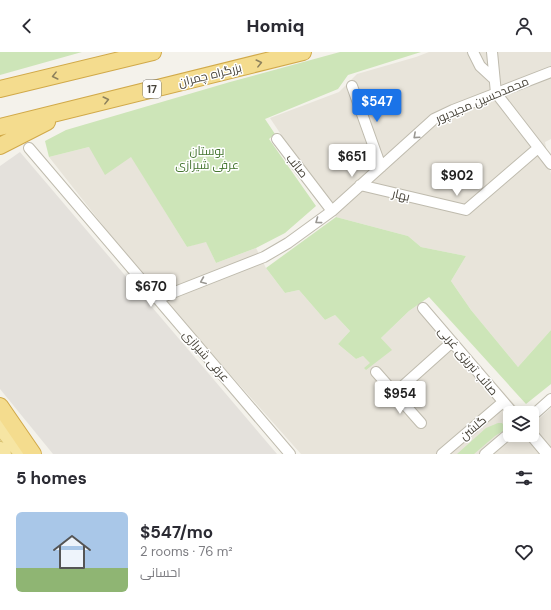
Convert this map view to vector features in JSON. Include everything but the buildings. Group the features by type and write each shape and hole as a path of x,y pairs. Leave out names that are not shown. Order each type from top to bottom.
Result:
{"highway":[{"path":"93,66 120,52"},
{"path":"0,89 154,52"},
{"name":"بزرگراه چمران","path":"0,127 304,52"},
{"path":"0,146 77,107"},
{"path":"0,406 33,454"}],"main road":[{"path":"3,429 24,454"},
{"path":"0,450 3,454"}],"street":[{"path":"473,52 480,66 493,78"},
{"path":"492,52 493,78 496,93 551,164"},
{"name":"محمدحسین مجیدپور","path":"157,299 264,257 288,244 332,211 434,119 452,110 551,72"},
{"path":"352,86 381,167"},
{"name":"صائب","path":"277,139 332,211"},
{"name":"عرفی شیرازی","path":"29,148 290,454"},
{"name":"بهار","path":"360,185 466,210 538,148"},
{"name":"صائب تبریزی غربی","path":"424,308 507,406"},
{"path":"395,393 452,342"},
{"path":"376,372 421,423"},
{"path":"539,410 551,399"},
{"name":"گلشن","path":"442,454 504,402"},
{"path":"485,454 503,438"},
{"path":"537,442 548,454"}],"shaded area":[{"path":"429,52 551,52 551,139 545,142 551,174 551,330 518,367 471,310 451,281 466,256 421,247 408,236 336,217 270,118 339,92 357,74"},
{"path":"89,147 131,156 187,247 206,241 216,263 256,248 266,268 285,293 299,290 325,320 335,315 350,331 338,344 356,359 363,356 371,363 391,350 381,338 409,311 423,301 516,406 503,406 503,442 539,442 539,419 551,408 551,454 301,454 146,280 49,157"},
{"path":"20,152 277,454 53,454 0,389 0,166"}],"green space":[{"path":"0,52 82,52 0,75"},
{"name":"بوستان عرفی شیرازی","path":"340,52 421,52 348,75 338,89 265,119 275,134 269,139 316,206 285,233 256,248 216,263 206,242 187,247 131,157 105,175 89,147 49,157 45,141 66,130 230,82"},
{"path":"336,217 408,236 421,247 466,256 451,281 471,310 518,367 551,330 551,384 526,404 429,297 409,311 381,338 392,350 366,370 364,368 370,363 363,356 356,359 338,344 350,331 335,315 325,320 299,290 285,293 266,268"},
{"path":"498,423 503,424 503,431 474,454 457,454 486,428"}]}
